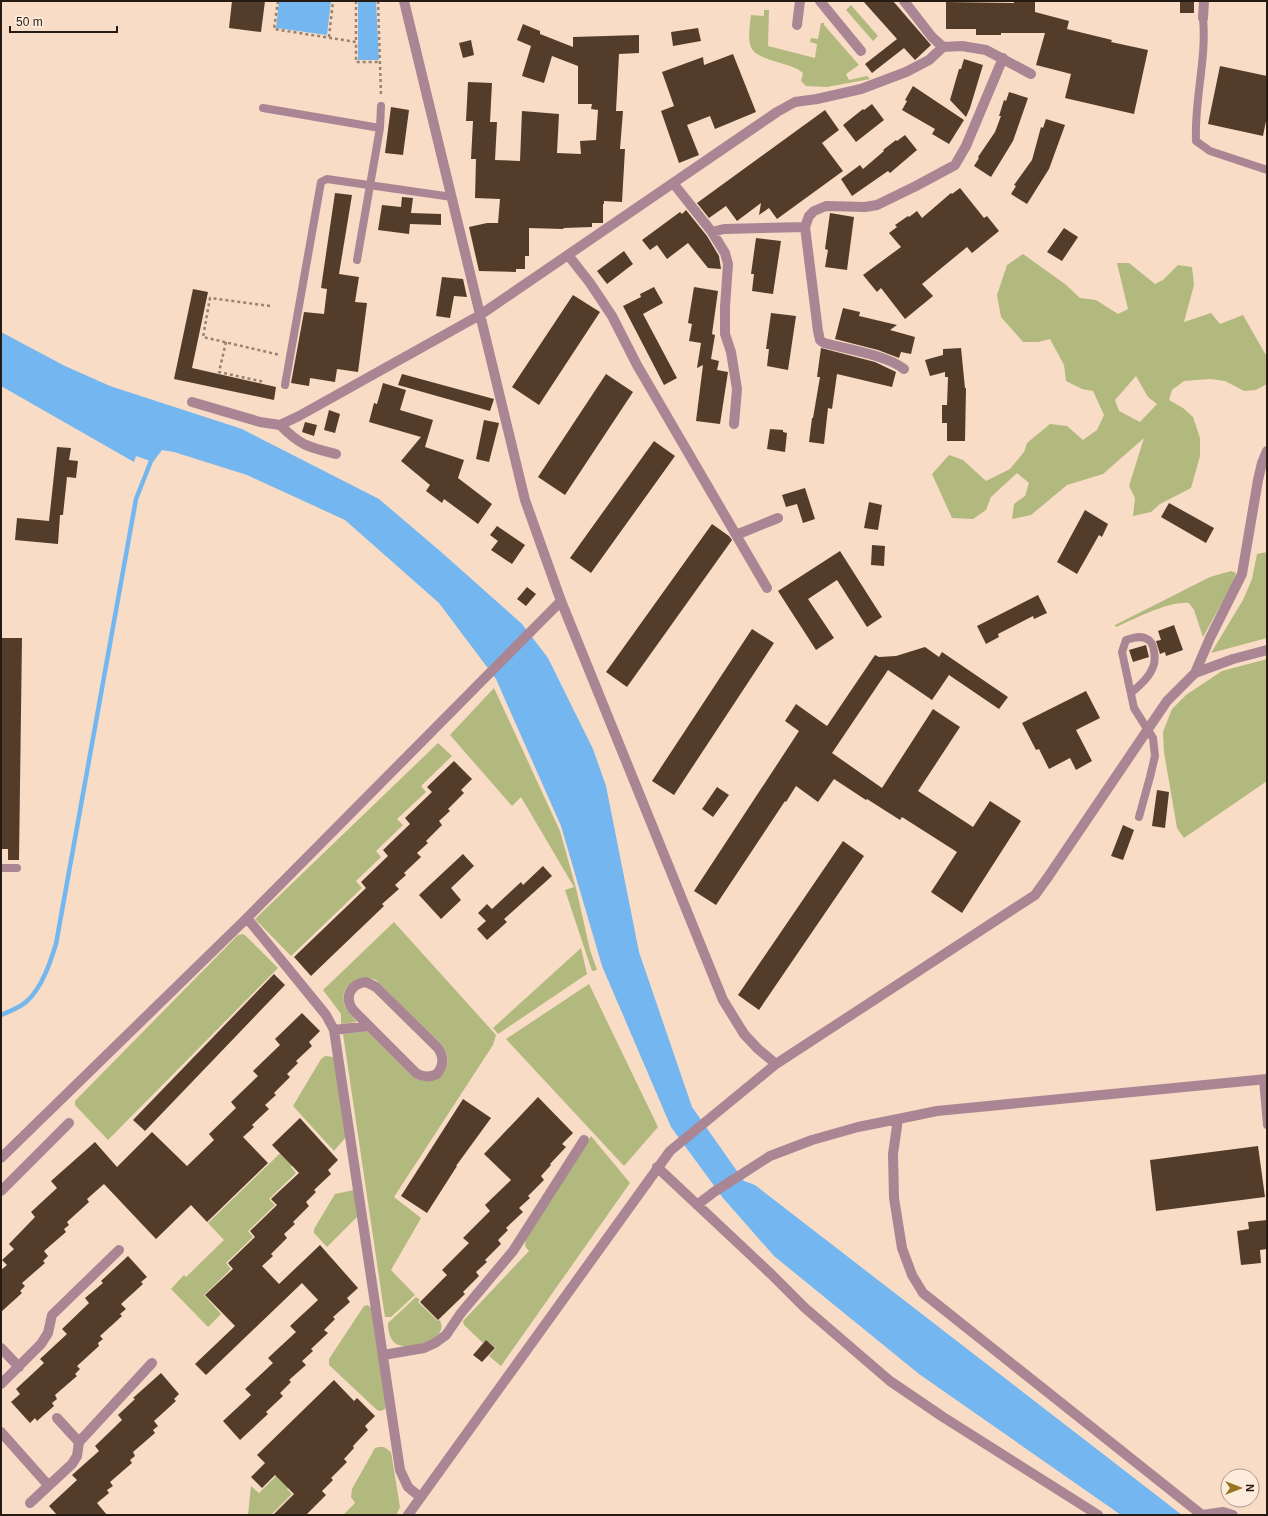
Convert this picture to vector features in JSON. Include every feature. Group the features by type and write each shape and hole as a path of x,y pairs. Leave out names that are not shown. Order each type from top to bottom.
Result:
{"street":[{"path":"404,1 526,500 561,601 722,1000 744,1034 758,1049 776,1064"},
{"path":"797,25 800,1"},
{"path":"820,1 861,50"},
{"path":"904,1 932,37 943,47"},
{"path":"1203,18 1204,1"},
{"path":"192,402 260,422 280,425 299,416 480,315 777,112 795,102 816,99 867,86 929,60 943,47 962,46 986,50 1031,74"},
{"path":"904,368 900,365 874,356 824,343 820,340 805,226 809,216 814,211 826,206 865,207 877,205 955,165 966,146 1003,58"},
{"path":"673,183 712,232 725,253 728,264 725,334 731,352 737,389 734,424"},
{"path":"712,232 724,229 805,226"},
{"path":"568,255 590,283 612,316 637,365 767,588"},
{"path":"280,425 294,439 309,448 336,454"},
{"path":"408,1515 657,1167 670,1151 776,1064 1034,896 1048,878 1167,701 1195,673 1210,638 1242,574 1258,480 1262,463 1267,451"},
{"path":"736,536 778,518"},
{"path":"1,1158 247,918 561,601"},
{"path":"1195,673 1232,659 1267,650"},
{"path":"247,918 326,1015 334,1030 400,1470 408,1487 420,1497"},
{"path":"366,982 376,987 438,1048 443,1058 441,1069 437,1074 432,1076 420,1076 368,1026 352,1010 348,1000 351,989 355,985 366,982"},
{"path":"334,1030 368,1026"},
{"path":"698,1205 714,1192 770,1156 793,1146 852,1129 937,1111 1265,1079"},
{"path":"898,1120 893,1154 894,1198 902,1248 912,1275 923,1293 1202,1515 1223,1512 1233,1515"},
{"path":"1,1191 69,1123"},
{"path":"383,1355 424,1348 435,1344 446,1335 461,1313 513,1251 584,1140"},
{"path":"657,1167 805,1308 890,1381 943,1417 1098,1515"},
{"path":"1,1384 42,1344 48,1333 52,1315 120,1250"},
{"path":"1,1348 19,1367"},
{"path":"30,1504 72,1464 77,1456 79,1442 152,1363"},
{"path":"56,1418 79,1442"},
{"path":"1,1432 48,1486"}],"lane":[{"path":"1203,18 1204,25 1201,78 1196,141 1210,151 1267,170"},
{"path":"357,260 380,128 381,106"},
{"path":"263,108 380,128"},
{"path":"285,386 321,182 327,179 452,197"},
{"path":"1131,693 1142,683 1154,667 1154,654 1151,642 1147,639 1134,637 1126,640 1122,652 1134,708 1153,738 1154,756 1150,778 1139,817"},
{"path":"1,868 17,868"},
{"path":"1265,1079 1267,1125"}],"path":[{"path":"278,1 274,29 356,42"},
{"path":"329,38 334,1"},
{"path":"356,1 356,62 380,62"},
{"path":"378,1 381,106"},
{"path":"270,306 210,298 202,337 290,357"},
{"path":"226,342 219,372 264,382"}],"green space":[{"path":"851,5 878,36 873,41 846,10"},
{"path":"764,10 769,10 768,46 815,58 817,44 810,42 811,38 818,39 821,23 824,23 824,25 859,65 846,74 849,80 867,76 870,79 827,87 806,86 801,81 803,73 790,66 765,58 753,50 749,37 751,15 764,16"},
{"path":"1023,254 1065,284 1080,298 1096,300 1118,314 1128,309 1117,263 1129,263 1155,284 1163,280 1178,265 1192,267 1194,285 1184,322 1211,313 1220,324 1243,315 1267,357 1267,384 1256,390 1244,391 1225,381 1210,379 1184,381 1172,390 1169,400 1183,408 1193,417 1200,438 1200,456 1191,488 1160,504 1151,512 1133,516 1135,498 1129,486 1144,438 1103,474 1067,485 1031,515 1012,519 1014,504 1025,496 1029,483 1017,473 991,497 986,510 973,519 952,518 932,474 949,455 963,460 986,481 1010,469 1024,452 1027,443 1050,424 1067,426 1083,440 1097,430 1104,415 1093,391 1082,389 1066,381 1064,365 1050,339 1038,342 1023,342 1001,317 997,295 1007,265","holes":["1136,376 1148,397 1157,404 1140,422 1119,411 1115,400"]},
{"path":"1267,552 1267,638 1211,653 1243,600 1252,579 1257,554"},
{"path":"1231,571 1236,573 1233,583 1203,637 1194,610 1189,603 1171,605 1142,615 1116,627 1115,625 1210,577"},
{"path":"1267,659 1267,781 1184,838 1177,828 1164,752 1163,732 1172,709 1186,695 1222,671"},
{"path":"494,688 560,831 577,892 590,950 597,970 592,971 565,890 574,887 521,797 512,806 450,735"},
{"path":"438,743 452,756 421,786 426,792 397,819 403,825 376,851 381,857 356,881 362,888 291,956 255,919"},
{"path":"394,922 496,1035 493,1045 394,1197 421,1218 391,1270 415,1295 391,1317 385,1317 343,1034 367,1031 411,1075 419,1080 428,1081 441,1075 447,1062 446,1054 442,1045 376,980 364,978 352,982 345,991 345,1006 357,1022 341,1024 341,1014 323,990"},
{"path":"243,934 278,968 108,1140 75,1105 75,1101 238,935"},
{"path":"581,948 587,974 498,1034 493,1028"},
{"path":"589,984 658,1127 624,1166 506,1039"},
{"path":"325,1056 334,1057 346,1137 334,1151 293,1106 321,1059"},
{"path":"303,1131 315,1144 291,1167 296,1173 269,1199 275,1205 248,1231 253,1237 226,1263 231,1269 204,1295 221,1314 208,1327 171,1289 184,1275 186,1277 224,1240 208,1223"},
{"path":"591,1136 630,1183 501,1366 489,1356 496,1348 486,1340 483,1343 464,1325 463,1321 529,1251 525,1246 526,1236"},
{"path":"354,1190 357,1217 327,1247 314,1233 314,1229 335,1194"},
{"path":"416,1297 420,1300 418,1302 438,1321 440,1320 442,1326 441,1330 437,1336 426,1342 412,1346 399,1345 391,1339 388,1323"},
{"path":"368,1305 371,1308 386,1406 385,1409 381,1411 377,1410 329,1365 329,1359 364,1306"},
{"path":"328,1424 313,1462 287,1489 292,1494 271,1515 248,1515 251,1486 259,1493"},
{"path":"384,1447 391,1452 400,1507 396,1515 343,1515 355,1503 351,1497 352,1489 375,1448"}],"water":[{"path":"279,1 331,1 327,35 276,28"},
{"path":"358,1 376,1 379,60 358,60"},
{"path":"1,332 65,366 110,386 242,429 379,499 522,624 548,658 593,749 606,786 639,952 692,1107 744,1181 755,1185 1182,1515 1121,1515 919,1374 774,1256 723,1198 671,1127 602,966 561,826 496,679 439,603 345,520 247,475 174,452 162,450 153,462 136,456 134,462 1,386"}],"building":[{"path":"232,1 265,1 261,32 229,28"},
{"path":"863,1 893,1 931,45 915,60 904,48 872,73 865,64 897,39"},
{"path":"1014,1 1035,1 1035,12 1069,21 1067,29 1112,40 1111,42 1148,50 1134,114 1065,98 1071,74 1036,65 1045,33 1001,33 1001,35 976,35 976,29 946,29 946,2 1014,3"},
{"path":"1180,1 1194,1 1194,13 1180,13"},
{"path":"523,24 540,31 540,34 573,47 573,37 639,35 639,53 619,54 616,111 623,111 620,149 625,149 622,202 604,201 603,223 592,223 592,227 563,229 529,228 529,256 525,256 525,269 516,269 516,272 479,271 469,227 487,223 498,223 500,199 475,198 476,159 471,159 473,121 466,121 468,82 492,83 490,122 497,122 495,160 520,161 522,111 559,114 557,153 581,154 580,141 596,140 598,110 591,109 592,104 578,104 578,66 552,56 544,83 522,76 531,46 517,40"},
{"path":"698,28 701,41 673,46 671,32"},
{"path":"471,40 474,55 463,58 459,43"},
{"path":"733,54 756,112 715,129 710,116 687,125 699,155 679,163 661,111 674,106 662,72 703,57 704,65"},
{"path":"964,59 983,65 966,117 950,100 959,69 961,69"},
{"path":"1220,66 1267,76 1267,116 1263,136 1208,124"},
{"path":"913,86 964,120 949,144 932,134 935,129 902,110 907,101 905,100"},
{"path":"1009,92 1028,98 1013,141 991,177 974,166 979,158 978,157 995,132 1001,116 999,116 1004,100 1006,101"},
{"path":"872,104 884,120 856,142 843,125 863,109 864,110"},
{"path":"391,107 409,110 403,155 385,153"},
{"path":"825,110 839,130 822,143 843,171 777,219 769,208 759,215 761,203 737,221 726,206 709,218 697,203"},
{"path":"1046,119 1065,125 1049,169 1027,204 1011,194 1016,186 1014,185 1032,160 1041,127 1043,128"},
{"path":"905,135 917,150 890,173 888,171 852,196 841,179 860,165 863,169 884,151 883,150"},
{"path":"960,188 984,218 987,216 999,231 972,253 967,247 922,284 933,296 905,319 881,288 877,292 863,275 901,247 889,233 897,227 895,225 917,211 922,218 951,193 952,194"},
{"path":"335,193 352,195 339,274 359,277 355,302 367,303 358,372 337,369 335,382 310,378 309,386 291,383 304,312 324,314 327,289 321,288"},
{"path":"402,197 413,198 411,213 441,214 441,225 410,224 409,234 378,230 382,205 401,207"},
{"path":"686,210 707,236 719,256 721,269 708,268 688,243 667,259 657,245 650,250 642,240 680,212 682,214"},
{"path":"830,213 854,217 847,270 825,267 828,250 825,249"},
{"path":"1064,228 1078,237 1062,261 1047,252"},
{"path":"756,238 781,241 773,294 752,291 754,274 751,274"},
{"path":"624,251 633,264 607,284 597,271"},
{"path":"442,277 463,279 467,297 454,296 450,318 436,316"},
{"path":"654,287 663,303 643,314 677,378 664,385 623,306 641,297 640,294"},
{"path":"694,287 718,291 712,334 715,335 711,359 719,361 717,370 728,372 720,424 696,421 703,365 697,368 701,343 689,341 692,324 688,323"},
{"path":"193,289 208,292 192,368 276,387 274,400 174,379"},
{"path":"573,295 600,312 539,405 512,387"},
{"path":"843,308 860,312 859,316 897,325 890,330 915,337 911,354 901,352 899,358 878,350 835,339"},
{"path":"771,313 796,316 788,370 767,366 769,349 766,349"},
{"path":"821,348 875,362 896,372 892,387 837,374 832,409 828,408 824,444 809,442 820,377 817,377"},
{"path":"961,348 966,388 965,441 947,441 947,423 942,423 942,405 947,405 948,377 945,377 945,372 930,376 925,360 943,355 943,349"},
{"path":"402,374 494,399 490,411 398,385"},
{"path":"606,374 633,392 565,495 538,477"},
{"path":"383,383 406,390 400,410 433,420 425,447 464,460 458,478 492,504 478,524 444,499 442,503 426,491 430,485 401,461 421,437 369,422 374,403 377,404"},
{"path":"329,410 340,414 335,433 324,430"},
{"path":"484,420 499,423 489,462 476,459"},
{"path":"305,422 317,425 314,436 302,432"},
{"path":"770,429 783,430 783,432 787,433 785,452 767,449"},
{"path":"654,441 675,456 591,573 570,558"},
{"path":"57,447 71,448 69,460 78,461 76,478 67,477 63,515 60,515 58,544 15,540 17,518 49,521"},
{"path":"805,488 815,519 803,523 797,504 786,507 782,495"},
{"path":"869,502 882,505 878,530 864,528"},
{"path":"1169,503 1214,528 1206,543 1161,517"},
{"path":"1085,510 1108,524 1102,537 1099,535 1077,574 1057,562"},
{"path":"712,524 729,536 732,540 627,687 606,672"},
{"path":"497,526 525,545 512,564 491,550 498,541 490,535"},
{"path":"872,545 885,546 884,566 871,565"},
{"path":"840,551 882,617 867,627 837,580 808,599 834,638 816,650 778,591"},
{"path":"527,587 536,594 526,606 517,599"},
{"path":"1038,595 1047,613 1034,619 1033,616 998,634 999,637 986,644 977,626"},
{"path":"1174,625 1183,650 1166,656 1165,652 1160,654 1156,641 1161,640 1158,631"},
{"path":"752,629 774,643 674,795 652,781"},
{"path":"1,638 22,638 19,860 8,860 8,849 1,849"},
{"path":"1146,645 1149,657 1133,662 1129,650"},
{"path":"925,647 939,657 942,652 1008,697 999,709 949,675 932,700 888,670 832,753 882,788 933,709 960,727 918,791 973,827 990,801 1021,821 962,913 931,892 957,852 902,817 900,820 834,779 818,802 796,786 716,905 694,891 799,731 785,721 796,704 827,726 875,655 879,657 896,656"},
{"path":"1086,691 1100,718 1076,730 1092,761 1076,770 1070,758 1049,769 1039,749 1036,750 1022,723"},
{"path":"454,761 472,779 461,790 464,793 448,809 450,811 439,821 442,825 426,841 428,843 417,853 421,857 404,873 406,875 395,885 399,889 382,904 384,906 311,976 294,957 366,888 361,882 388,856 383,850 410,824 405,818 432,792 427,787"},
{"path":"717,787 729,795 713,817 702,809"},
{"path":"1157,790 1169,792 1165,828 1152,826"},
{"path":"1123,825 1134,830 1123,860 1111,856"},
{"path":"843,841 864,856 759,1010 738,995"},
{"path":"463,854 474,866 451,888 461,900 441,919 419,895"},
{"path":"543,866 552,876 504,919 507,922 487,940 477,929 486,921 478,913 487,904 492,909 521,882 523,885"},
{"path":"274,974 285,985 145,1131 133,1120"},
{"path":"302,1013 320,1031 309,1042 312,1046 296,1061 298,1063 287,1074 290,1077 274,1093 276,1095 265,1105 269,1109 252,1125 254,1127 243,1137 268,1163 207,1222 191,1205 156,1239 104,1184 87,1199 89,1202 67,1222 69,1225 64,1229 66,1232 44,1251 48,1256 43,1261 45,1263 22,1283 25,1286 20,1291 22,1293 1,1312 1,1270 7,1265 2,1260 14,1249 9,1244 35,1217 31,1212 57,1188 51,1181 95,1142 117,1167 152,1132 187,1166 214,1140 209,1134 236,1108 231,1102 258,1076 253,1071 280,1045 275,1039"},
{"path":"538,1097 573,1133 562,1144 566,1147 541,1176 544,1180 528,1196 530,1198 519,1208 523,1212 506,1228 508,1230 498,1240 501,1244 485,1260 487,1262 476,1272 479,1276 463,1292 465,1294 438,1320 420,1302 447,1275 442,1270 469,1243 463,1238 490,1211 485,1205 511,1180 484,1154"},
{"path":"463,1099 491,1118 456,1166 427,1213 401,1196"},
{"path":"300,1118 338,1160 328,1170 331,1174 314,1190 316,1192 306,1202 309,1206 293,1222 295,1224 284,1234 287,1238 271,1254 273,1256 262,1266 279,1284 320,1245 358,1288 347,1298 350,1302 333,1317 335,1319 324,1330 328,1333 311,1349 313,1351 302,1361 306,1365 289,1380 291,1382 280,1393 283,1396 266,1412 268,1414 240,1440 223,1421 251,1395 245,1389 273,1363 268,1358 296,1332 290,1326 318,1300 302,1283 206,1375 195,1364 235,1326 205,1295 233,1269 228,1263 255,1237 250,1231 277,1205 271,1199 299,1173 272,1145"},
{"path":"1258,1146 1265,1197 1156,1211 1150,1160"},
{"path":"1267,1220 1267,1249 1260,1250 1261,1263 1241,1265 1237,1231 1249,1229 1248,1222"},
{"path":"128,1256 147,1277 141,1282 143,1284 121,1304 126,1309 120,1314 122,1316 100,1336 103,1339 98,1343 99,1346 77,1366 80,1369 75,1374 77,1376 55,1395 57,1399 52,1403 54,1406 37,1421 35,1418 30,1423 11,1402 20,1394 16,1389 44,1363 40,1359 67,1334 62,1329 89,1303 85,1298 103,1283 101,1281"},
{"path":"486,1340 495,1348 482,1362 473,1355"},
{"path":"161,1373 179,1394 174,1399 176,1401 154,1421 158,1426 153,1430 155,1433 133,1452 135,1456 130,1460 132,1463 110,1482 113,1486 107,1490 109,1493 97,1503 107,1515 57,1515 49,1506 77,1480 72,1475 99,1451 95,1446 122,1420 118,1415 135,1399 133,1398"},
{"path":"334,1380 354,1401 357,1398 375,1416 365,1426 368,1430 353,1446 354,1448 344,1459 347,1462 331,1478 333,1480 322,1491 326,1495 306,1515 273,1515 294,1494 275,1475 262,1488 251,1477 265,1463 257,1455"}],"waterway":[{"path":"1,1015 26,1002 37,990 45,975 56,944 136,499 153,456"}]}
